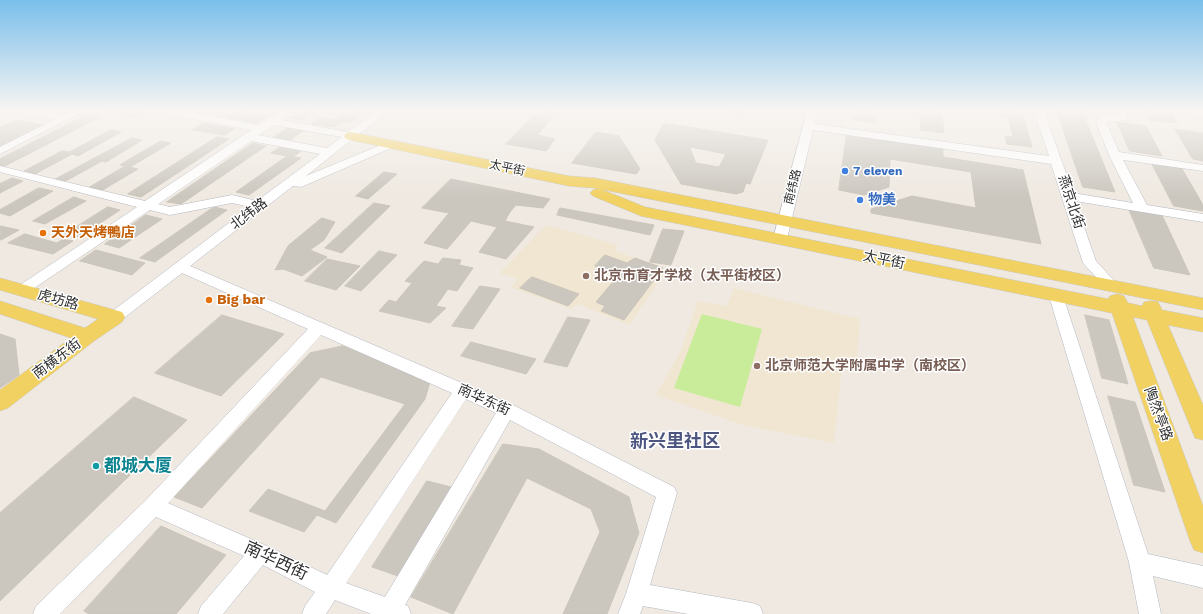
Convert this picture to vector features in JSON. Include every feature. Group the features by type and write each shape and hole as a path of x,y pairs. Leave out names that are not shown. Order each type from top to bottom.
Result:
{"main road":[{"name":"太平街","path":"370,140 569,181 641,211 782,230 1203,304"},
{"name":"太平街","path":"782,230 1056,296 1203,325"},
{"name":"虎坊路","path":"0,284 115,317"},
{"name":"陶然亭路","path":"1113,287 1203,541"},
{"path":"1146,293 1203,431"},
{"name":"虎坊路","path":"0,307 87,336"},
{"path":"87,336 115,317"},
{"name":"南横东街","path":"0,396 74,340 87,336"},
{"name":"南横东街","path":"0,402 87,336"}],"street":[{"path":"0,151 22,140"},
{"path":"22,290 244,140"},
{"path":"263,140 330,152"},
{"name":"北纬路","path":"115,317 346,140"},
{"name":"南纬路","path":"782,230 805,140"},
{"path":"905,140 1057,161"},
{"name":"燕京北街","path":"1049,140 1090,263 1113,287"},
{"path":"1108,140 1142,208"},
{"path":"278,193 392,144"},
{"path":"1115,155 1203,168"},
{"path":"0,170 170,212 232,199 261,206"},
{"path":"1069,196 1203,218"},
{"name":"南华东街","path":"180,267 508,410 667,493 637,594 629,614"},
{"path":"1056,296 1140,562 1150,614"},
{"path":"44,614 153,506 318,328"},
{"path":"313,614 463,390"},
{"path":"395,612 508,410"},
{"name":"南华西街","path":"153,506 260,553 331,588 395,612"},
{"path":"209,614 260,553"},
{"path":"1140,562 1203,577"},
{"path":"637,594 752,614"}],"shaded area":[{"name":"北京市育才学校（太平街校区）","path":"546,225 618,245 615,251 668,269 629,325 578,304 571,309 511,287 518,279 500,273"},
{"name":"北京师范大学附属中学（南校区）","path":"734,288 860,319 856,367 842,365 834,443 743,425 656,395 681,350 698,301 727,306"}],"green space":[{"path":"702,314 762,329 740,407 674,388"}],"building":[{"path":"0,140 15,140 0,147"},
{"path":"38,140 56,140 3,167 0,166 0,159"},
{"path":"93,140 107,140 78,156 72,154 35,174 24,171 62,151 69,152"},
{"path":"129,140 142,140 106,162 102,161 64,182 54,180"},
{"path":"213,140 228,140 141,197 128,194"},
{"path":"510,140 555,140 546,151 506,144"},
{"path":"590,140 621,140 640,169 636,174 572,163"},
{"path":"655,140 768,140 750,184 746,183 743,192 736,194 681,184","holes":["690,147 726,154 719,167 696,163"]},
{"path":"846,140 893,140 943,147 943,157 1023,170 1041,244 871,213 871,209 912,196 976,208 971,172 890,159 889,187 864,195 839,190"},
{"path":"1006,140 1030,140 1032,147 1007,144"},
{"path":"1067,140 1094,140 1115,192 1083,187"},
{"path":"1125,140 1153,140 1162,156 1130,151"},
{"path":"1181,140 1203,140 1203,161 1193,159"},
{"path":"161,141 171,143 130,167 138,169 101,191 88,188 125,166 120,165"},
{"path":"253,143 266,146 181,204 167,202"},
{"path":"280,147 301,151 293,157 301,158 249,195 236,192 287,156 271,153"},
{"path":"1151,162 1181,167 1203,205 1203,211 1174,206"},
{"path":"384,172 397,174 368,199 356,196"},
{"path":"12,178 23,181 0,193 0,184"},
{"path":"451,179 550,199 543,208 516,205 510,212 505,221 534,227 506,259 479,252 497,227 471,221 447,249 424,243 449,213 422,208"},
{"path":"39,188 53,191 10,216 0,213 0,210"},
{"path":"74,197 86,201 45,224 33,221"},
{"path":"374,203 390,206 342,253 325,248"},
{"path":"108,207 120,210 79,237 65,234"},
{"path":"214,207 227,210 155,262 140,258"},
{"path":"1128,207 1161,213 1190,275 1154,268"},
{"path":"560,208 654,225 650,235 557,215"},
{"path":"146,215 162,219 119,248 105,244"},
{"path":"322,218 335,222 324,240 310,250 327,257 302,276 283,269 275,270 288,246"},
{"path":"0,226 19,230 1,240"},
{"path":"663,229 684,231 671,265 650,262"},
{"path":"25,234 57,243 63,239 73,241 53,254 8,243"},
{"path":"96,250 145,263 132,275 80,261"},
{"path":"379,251 397,255 361,291 345,286"},
{"path":"605,255 627,263 635,258 663,268 624,320 601,311 605,306 596,302 623,270 616,268 613,272 595,266"},
{"path":"443,258 461,260 459,265 473,268 457,291 448,289 436,306 446,308 430,323 379,311 389,300 396,302 412,283 405,281 424,261 438,264"},
{"path":"327,259 360,266 336,290 305,281"},
{"path":"532,277 579,294 568,306 520,288"},
{"path":"480,286 500,289 473,329 452,326"},
{"path":"222,315 284,334 221,396 155,373"},
{"path":"1085,315 1109,320 1128,384 1102,378"},
{"path":"568,317 590,320 567,367 544,362"},
{"path":"0,334 15,339 19,375 0,388"},
{"path":"471,342 536,359 526,374 461,356"},
{"path":"343,346 430,382 425,399 336,523 317,515 304,532 249,511 268,489 325,511 405,404 321,377 202,508 174,497 310,353"},
{"path":"1108,396 1135,402 1165,492 1134,485"},
{"name":"都城大厦","path":"134,397 187,420 0,601 0,513"},
{"path":"503,444 539,449 629,497 639,533 607,614 563,614 600,532 591,509 527,478 453,614 411,597"},
{"path":"427,481 455,488 398,576 372,567"},
{"path":"161,526 226,555 176,614 89,614 84,611"}],"place":[{"name":"7 eleven","path":"845,171"},
{"name":"物美","path":"860,200"},
{"name":"天外天烤鴨店","path":"43,233"},
{"name":"北京市育才学校（太平街校区）","path":"586,276"},
{"name":"Big bar","path":"209,300"},
{"name":"北京师范大学附属中学（南校区）","path":"757,366"},
{"name":"都城大厦","path":"96,466"}],"district":[{"name":"新兴里社区","path":"675,442"}]}
